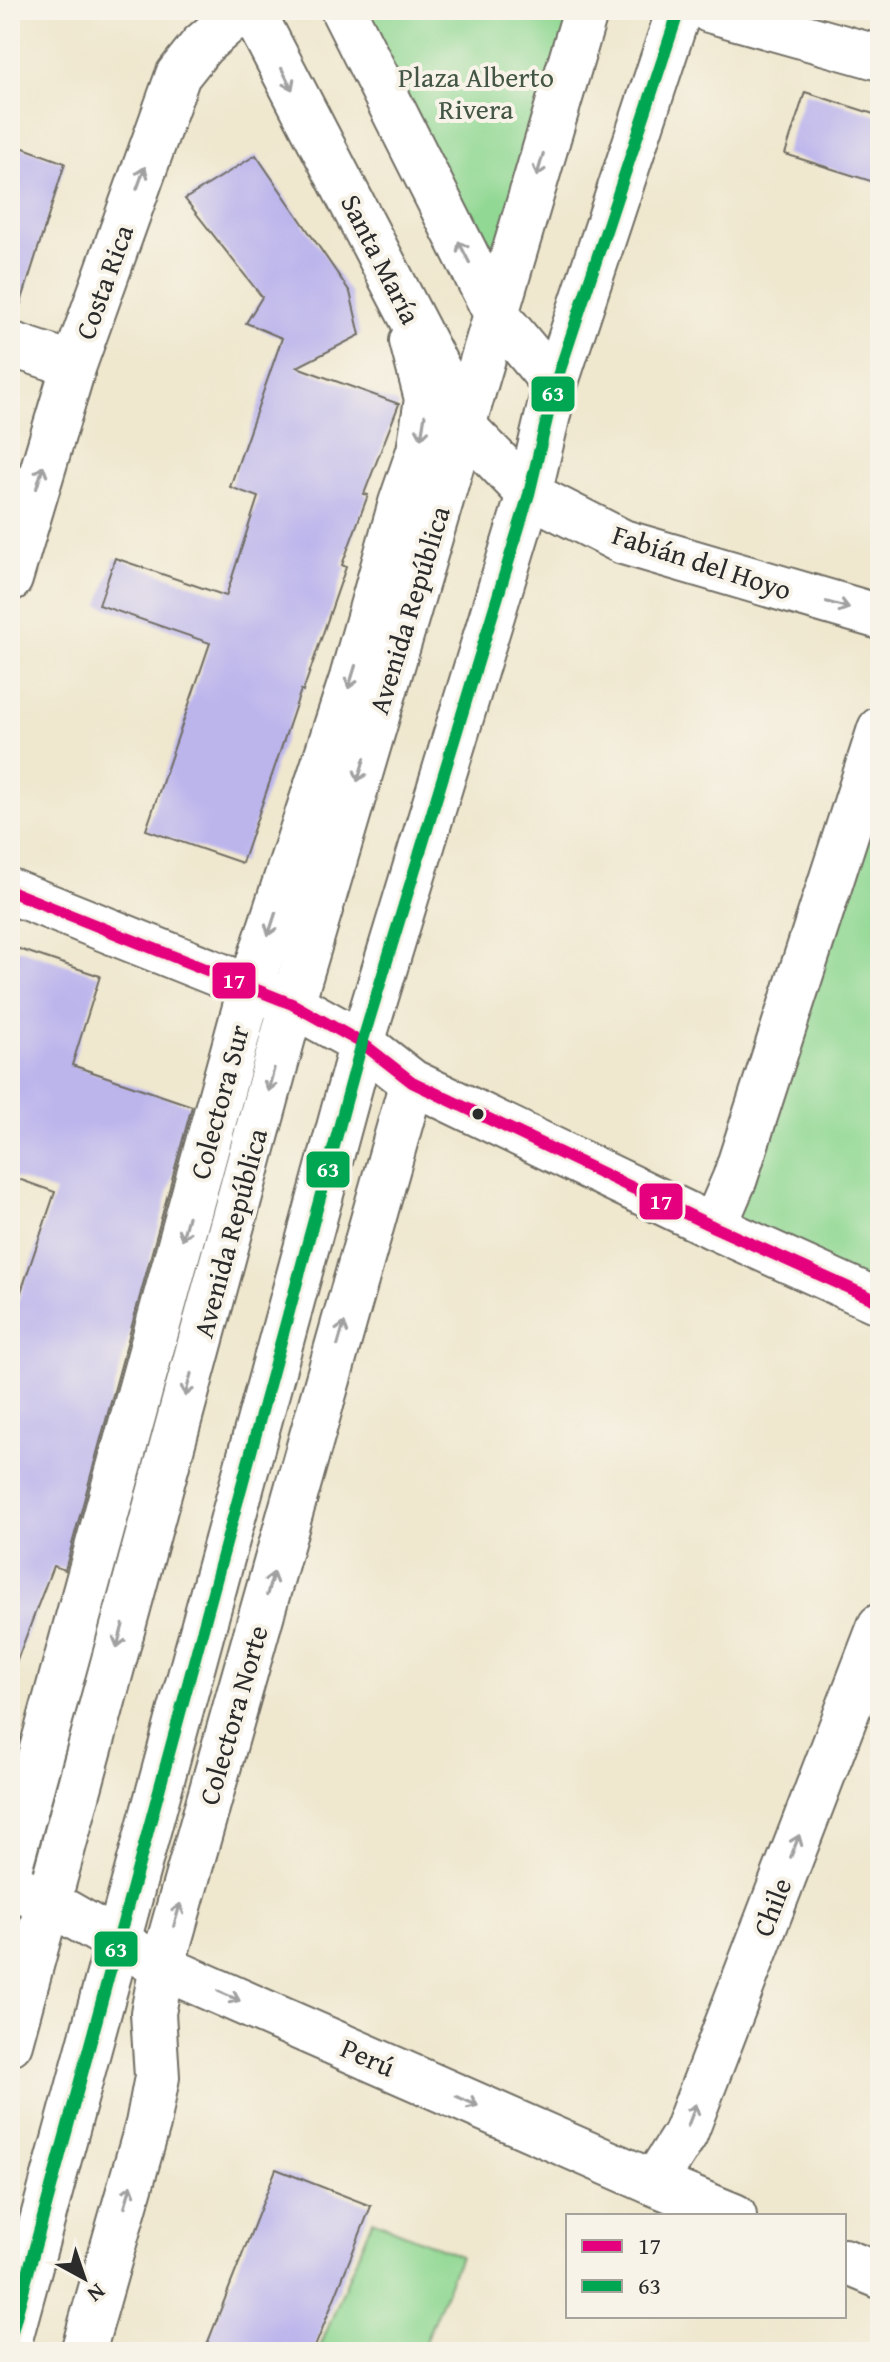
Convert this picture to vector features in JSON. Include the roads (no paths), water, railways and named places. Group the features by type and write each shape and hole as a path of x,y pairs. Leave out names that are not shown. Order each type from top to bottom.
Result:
{"street":[{"name":"Costa Rica","path":"10,579 74,365 178,75 202,45 242,10"},
{"name":"Santa María","path":"252,10 440,373 464,427 529,494"},
{"path":"343,10 496,314 555,385"},
{"name":"Avenida República","path":"10,2043 29,1893 586,10"},
{"path":"10,2339 362,1043 529,494 555,385 679,10"},
{"path":"709,10 880,58"},
{"name":"Colectora Sur","path":"10,1866 250,989 352,678 401,503 419,451 427,399 400,296"},
{"path":"10,344 74,365"},
{"name":"Fabián del Hoyo","path":"529,494 623,542 880,617"},
{"path":"714,1227 735,1178 880,729"},
{"path":"10,891 292,1004 362,1043 412,1082 714,1227 880,1302"},
{"name":"Colectora Norte","path":"83,2352 148,2124 157,2077 153,2013 162,1967 412,1082"},
{"name":"Chile","path":"654,2183 685,2134 880,1626"},
{"name":"Perú","path":"29,1893 162,1967 729,2214"},
{"path":"846,2262 880,2276"}],"park label":[{"name":"Plaza Alberto Rivera","path":"476,93"}]}
